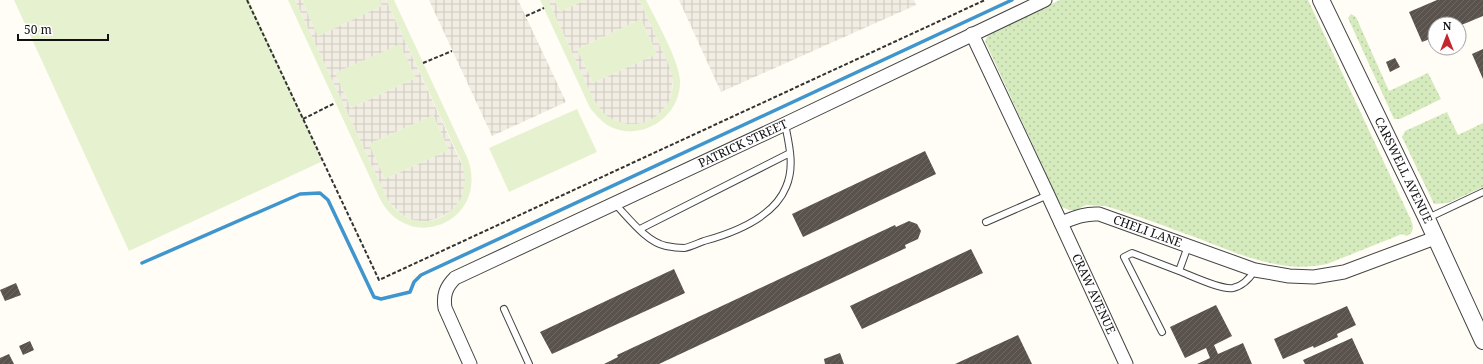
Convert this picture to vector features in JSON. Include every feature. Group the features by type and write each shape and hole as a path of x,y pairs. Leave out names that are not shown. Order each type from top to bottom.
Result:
{"street":[{"name":"PATRICK STREET","path":"470,364 445,308 444,300 445,291 449,284 460,275 615,204 1045,0"},
{"name":"CARSWELL AVENUE","path":"1321,0 1427,219 1483,341"},
{"path":"972,34 1061,224"},
{"name":"CHELI LANE","path":"1061,224 1082,215 1090,213 1099,214 1255,270 1289,276 1314,277 1344,272 1435,238"},
{"name":"CRAW AVENUE","path":"1061,224 1126,364"}],"lane":[{"path":"615,204 649,239 665,246 684,248 726,235 750,223 782,197 787,186 790,173 790,153 785,124"},
{"path":"640,229 790,153"},
{"path":"1427,219 1483,192"},
{"path":"986,222 1048,195"},
{"path":"1179,271 1188,246"},
{"path":"1162,332 1124,257 1132,253 1223,288 1234,288 1247,281 1255,270"},
{"path":"504,309 529,364"}],"path":[{"path":"247,0 379,280 985,0"},
{"path":"526,16 544,8"},
{"path":"423,63 452,51"},
{"path":"303,119 336,103"}],"green space":[{"path":"14,0 249,0 323,161 129,251"},
{"path":"288,0 295,0 389,202 402,214 416,220 430,221 443,216 454,207 461,194 464,179 461,161 386,0 394,0 467,157 472,180 468,199 458,214 443,224 426,228 408,225 392,215 379,197"},
{"path":"380,0 383,6 318,36 302,1"},
{"path":"540,0 548,0 594,100 604,114 635,124 659,114 668,103 673,84 669,65 639,0 646,0 666,40 679,72 680,81 678,94 674,106 666,116 656,124 644,129 632,131 619,130 602,121 590,108"},
{"path":"554,0 585,0 560,12"},
{"path":"1060,0 1308,0 1411,220 1413,227 1411,233 1407,236 1402,234 1327,264 1294,267 1278,265 1247,257 1129,213 1105,206 1086,205 1076,210 1069,210 1062,207 985,41 988,35 992,32"},
{"path":"1351,14 1356,17 1389,91 1428,73 1441,99 1400,119 1394,119 1348,18"},
{"path":"641,19 657,54 593,83 577,49"},
{"path":"400,43 416,78 351,108 335,73"},
{"path":"577,109 597,152 509,192 489,148"},
{"path":"1447,112 1458,135 1483,123 1483,187 1448,203 1434,204 1402,137 1405,131"},
{"path":"433,115 449,150 385,179 369,144"}],"shaded area":[{"path":"295,0 304,0 302,1 318,36 382,6 380,0 386,0 463,167 465,180 463,193 460,200 451,211 439,218 428,221 413,220 401,214 389,202","holes":["400,44 416,78 351,108 335,73","433,115 449,150 385,179 369,144"]},
{"path":"429,0 518,0 566,102 492,136"},
{"path":"548,0 554,0 560,12 585,0 639,0 669,65 673,78 671,96 668,103 659,114 647,122 628,124 615,121 604,114 594,100","holes":["641,19 657,54 593,83 577,49"]},
{"path":"679,0 914,0 916,5 721,92"}],"building":[{"path":"1437,0 1483,0 1483,16 1467,23 1467,16 1427,16 1427,40 1422,42 1409,12"},
{"path":"1483,49 1483,79 1472,54"},
{"path":"1395,58 1400,67 1390,72 1386,62"},
{"path":"925,151 936,174 803,237 792,214"},
{"path":"909,221 917,224 921,231 918,239 905,245 906,248 659,364 604,364 618,357 617,355 895,225 896,227"},
{"path":"971,249 983,273 862,329 850,306"},
{"path":"674,269 685,293 552,354 540,332"},
{"path":"16,283 21,295 5,301 0,290"},
{"path":"1216,305 1232,336 1214,345 1218,354 1243,343 1252,364 1197,364 1210,358 1206,348 1185,358 1170,327"},
{"path":"1347,306 1356,325 1337,334 1338,337 1314,348 1313,346 1283,359 1274,339"},
{"path":"1018,335 1032,364 955,364"},
{"path":"1352,338 1364,364 1305,364 1303,360"},
{"path":"30,341 34,350 23,355 19,346"},
{"path":"840,353 844,364 825,364 824,359"},
{"path":"9,354 14,364 0,364 0,358"}],"waterway":[{"path":"142,263 300,194 320,193 328,200 374,297 381,299 410,292 414,282 421,275 1012,0"}]}
